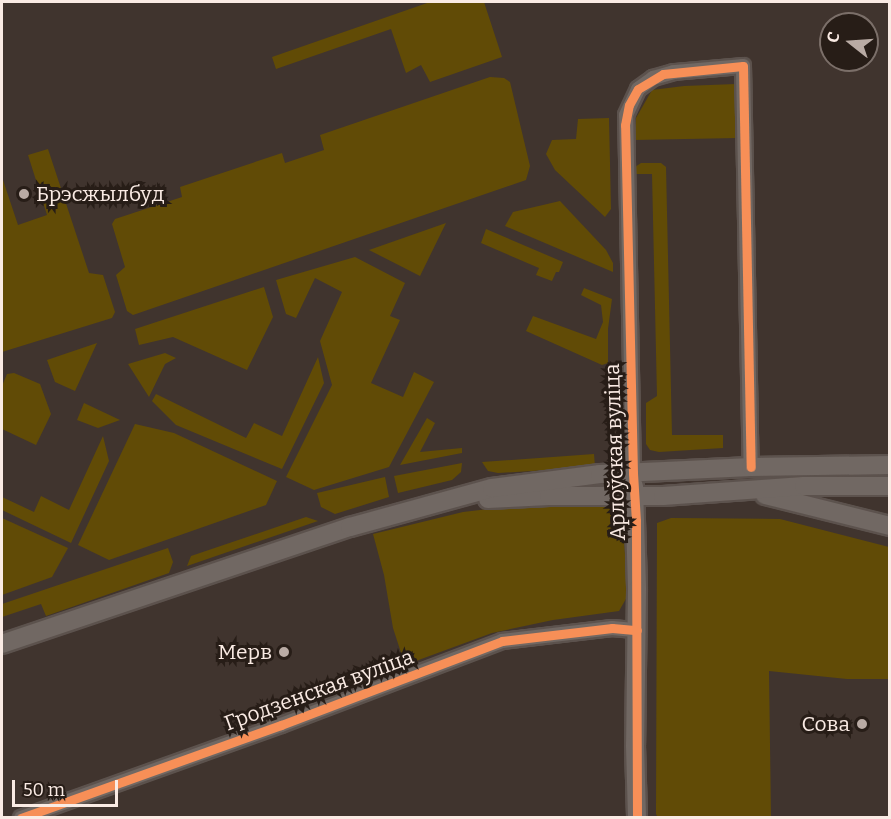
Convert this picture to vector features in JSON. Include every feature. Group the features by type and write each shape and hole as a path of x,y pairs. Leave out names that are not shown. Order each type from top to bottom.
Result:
{"main road":[{"path":"2,644 350,527 492,488 633,473 751,467 890,465"},
{"name":"Арлоўская вуліца","path":"633,473 637,630 637,818"},
{"path":"442,502 549,496 634,496 804,486 890,486"},
{"path":"746,490 890,526"}],"street":[{"name":"Арлоўская вуліца","path":"633,473 625,125 629,105 638,89 663,74 744,66 751,467"},
{"name":"Гродзенская вуліца","path":"21,818 298,719 502,641 612,628 637,630"}],"shaded area":[{"path":"430,2 484,2 502,57 430,82 421,65 406,73 391,29 276,69 272,57"},
{"path":"490,77 504,78 510,82 530,166 526,180 133,315 127,311 116,275 125,267 112,224 115,219 182,197 180,187 282,153 285,163 324,150 320,135"},
{"path":"736,84 737,138 634,140 636,118 652,90"},
{"path":"609,118 611,209 605,217 555,170 546,154 552,140 576,139 578,119"},
{"path":"48,149 89,273 103,275 115,312 112,318 2,352 2,177 18,225 47,215 28,155"},
{"path":"641,163 661,163 666,167 672,435 723,435 723,448 659,452 650,450 646,444 646,403 657,396 652,174 635,174 635,167"},
{"path":"560,201 606,250 613,263 613,272 505,226 513,212"},
{"path":"446,223 420,276 369,250"},
{"path":"486,229 563,262 559,272 556,272 552,281 536,275 539,268 481,243"},
{"path":"355,257 405,283 390,316 400,320 371,383 403,397 414,372 434,382 389,467 314,490 286,477 332,385 320,341 342,292 315,278 296,318 286,314 276,280"},
{"path":"264,287 273,317 247,370 173,337 139,345 135,329"},
{"path":"584,288 612,299 608,329 608,363 602,365 526,331 533,316 596,339 603,322 601,305 581,295"},
{"path":"97,343 75,391 55,382 47,360"},
{"path":"165,353 176,358 165,364 149,397 128,364"},
{"path":"318,357 324,383 282,469 176,425 152,401 156,394 246,438 254,423 282,436"},
{"path":"14,373 40,384 51,414 36,445 2,429 2,386 7,374"},
{"path":"84,403 120,420 98,428 77,420"},
{"path":"427,418 435,423 420,452 462,448 462,453 400,465"},
{"path":"135,424 174,433 277,481 266,505 109,560 78,545"},
{"path":"103,436 109,461 71,543 2,510 2,497 34,512 41,496 69,510"},
{"path":"594,454 595,467 498,473 488,471 482,462"},
{"path":"462,463 461,472 452,480 398,493 394,476"},
{"path":"385,477 389,497 335,514 321,507 317,493"},
{"path":"613,502 623,512 627,597 619,611 553,620 492,633 405,665 393,628 384,575 373,534 463,512 531,504"},
{"path":"306,517 318,521 187,566 191,556"},
{"path":"2,518 68,548 52,577 2,595"},
{"path":"671,518 780,519 889,547 889,679 847,679 769,671 771,817 658,818 656,814 657,523"},
{"path":"168,548 173,562 169,573 46,616 41,604 2,617 2,604"}],"cycle path":[{"path":"637,818 636,521 625,125 629,105 638,89 663,74 743,66 751,467"},
{"path":"21,818 281,725 502,641 612,628 637,630"}],"place":[{"name":"Брэсжылбуд","path":"24,194"},
{"name":"Мерв","path":"284,652"},
{"name":"Сова","path":"862,724"}]}
